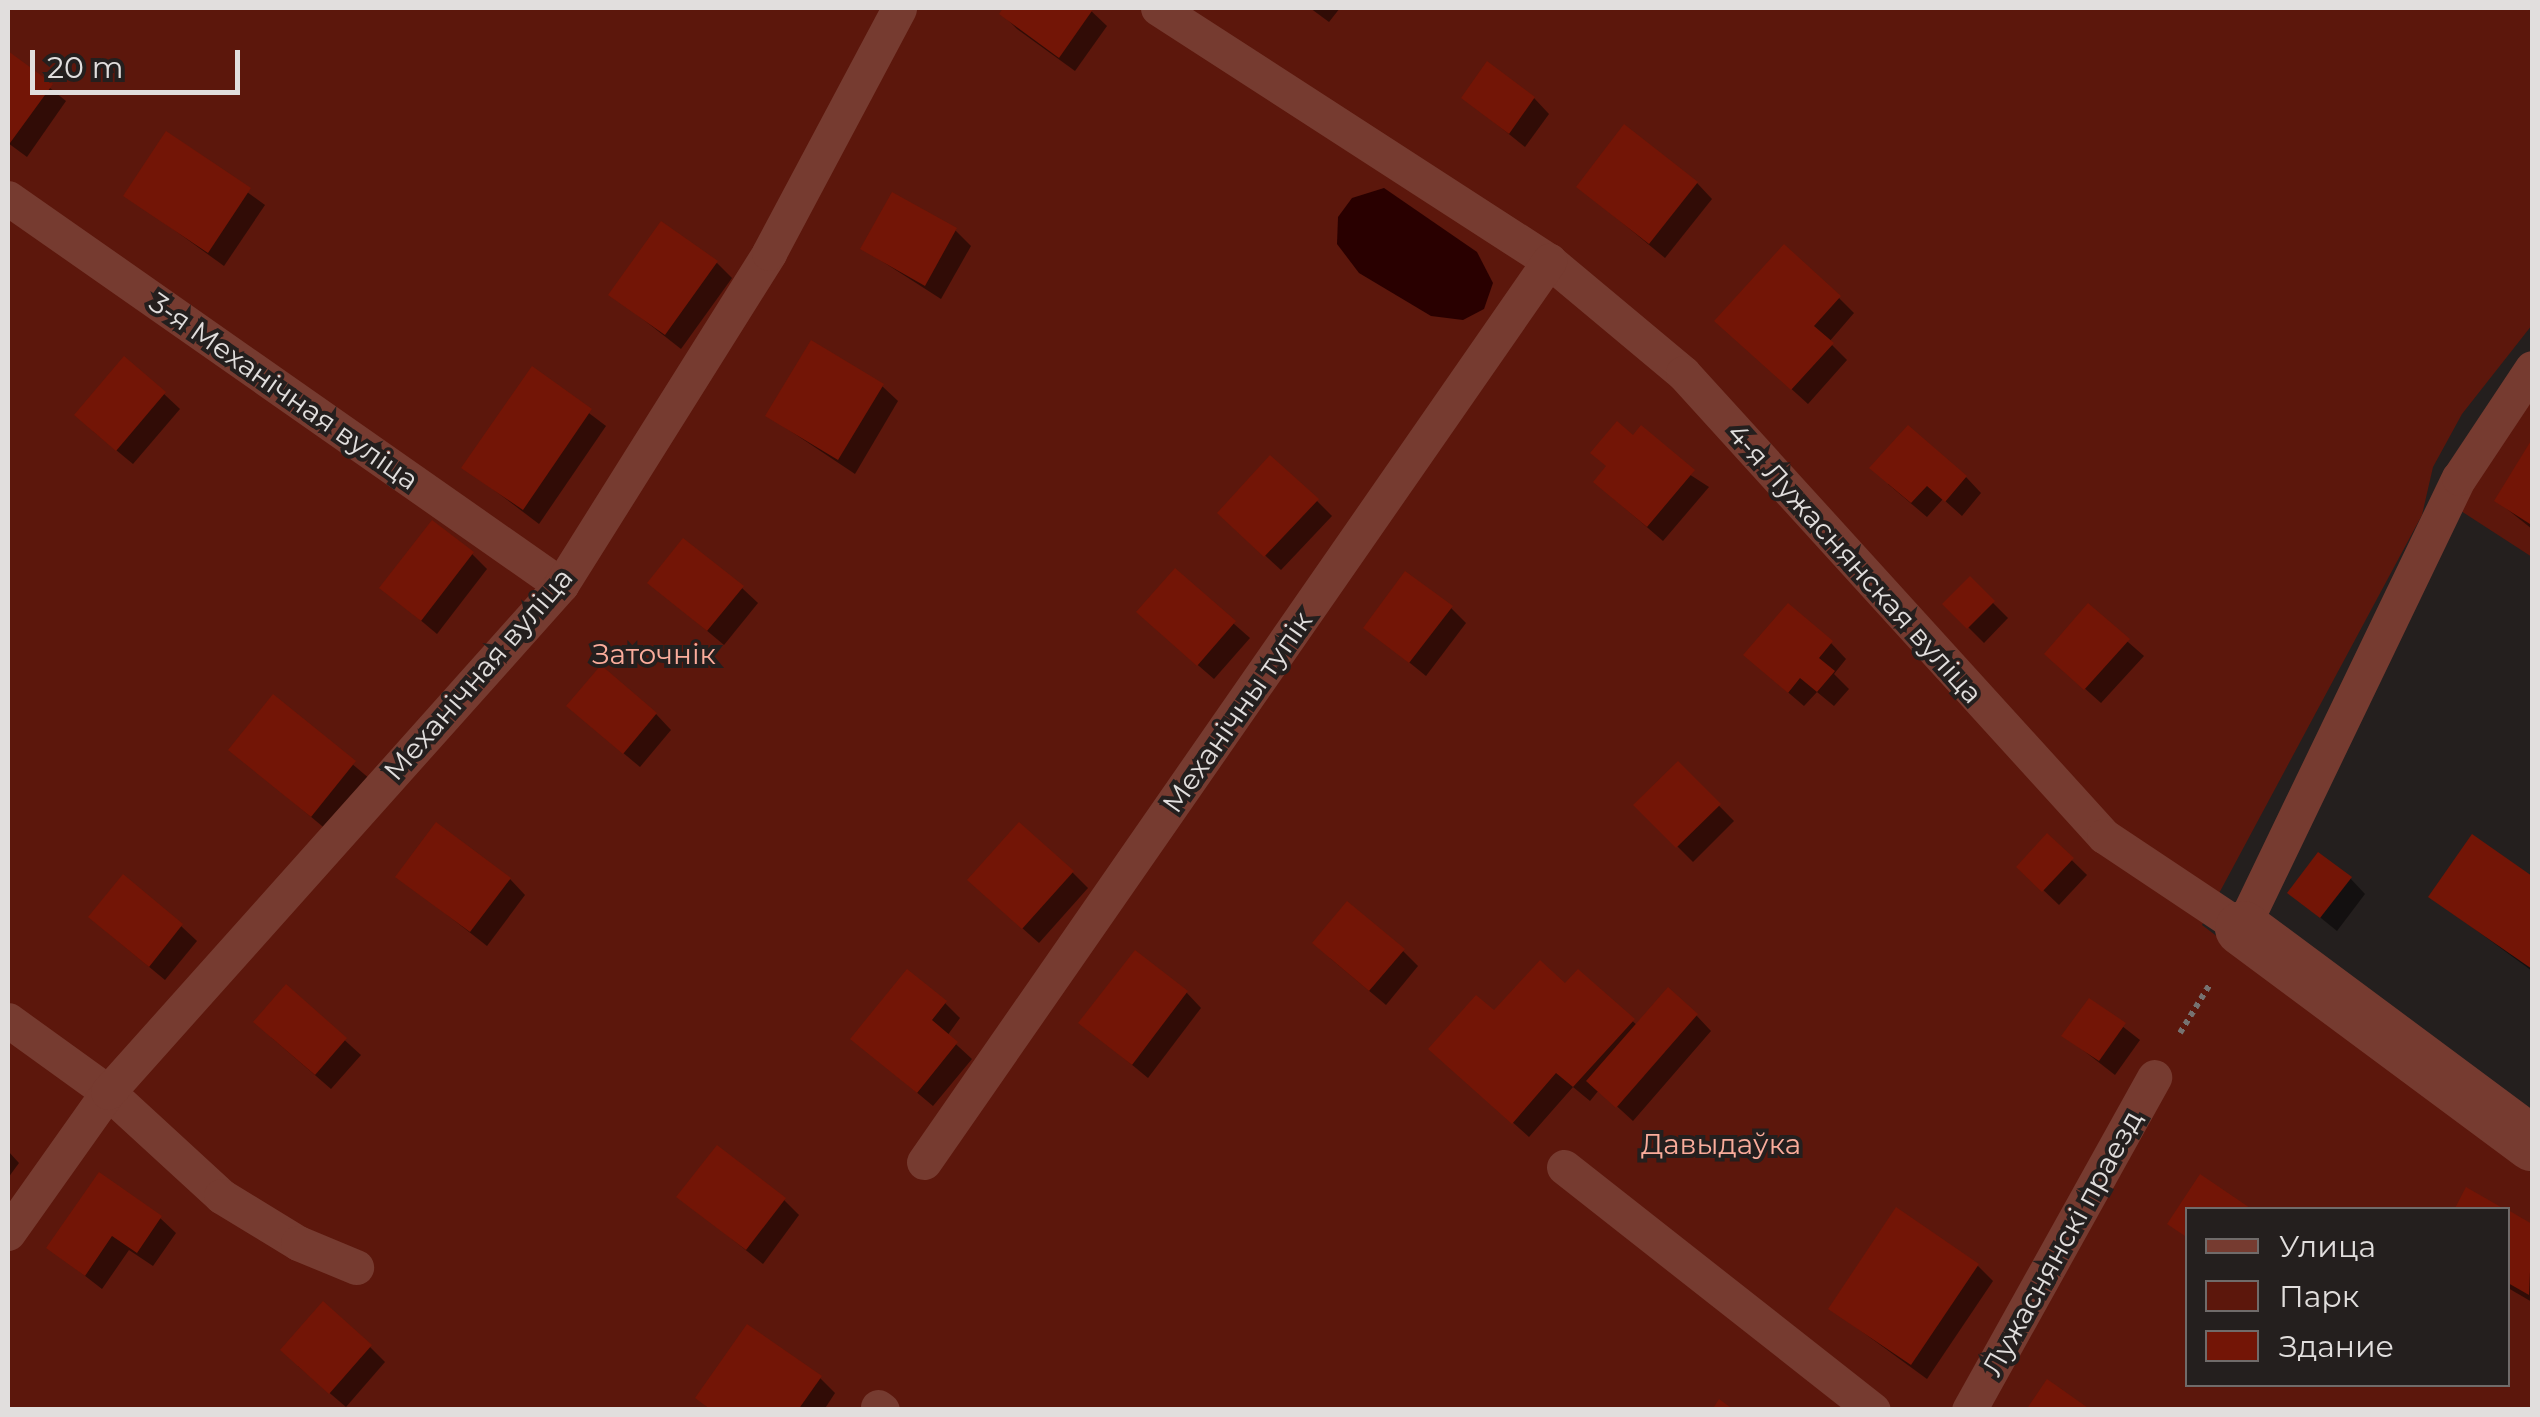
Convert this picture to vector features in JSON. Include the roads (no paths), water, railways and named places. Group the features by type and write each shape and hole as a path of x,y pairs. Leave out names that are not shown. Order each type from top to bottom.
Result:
{"street":[{"name":"4-я Лужаснянская вуліца","path":"2242,928 2532,1143"}],"lane":[{"name":"Механічная вуліца","path":"8,1233 108,1092 561,585 769,253 899,8"},
{"name":"4-я Лужаснянская вуліца","path":"1158,8 1548,262 1683,373 2104,836 2242,928"},
{"name":"3-я Механічная вуліца","path":"8,198 561,585"},
{"name":"Механічны тупік","path":"924,1162 1548,262"},
{"path":"2242,928 2459,478 2532,368"},
{"path":"8,1020 108,1092 222,1196 298,1243 356,1267"},
{"name":"Лужаснянскі праезд","path":"1969,1410 2154,1077"},
{"path":"1564,1168 1872,1410"}],"park label":[{"name":"Заточнік","path":"654,654"},
{"name":"Давыдаўка","path":"1721,1144"}]}
